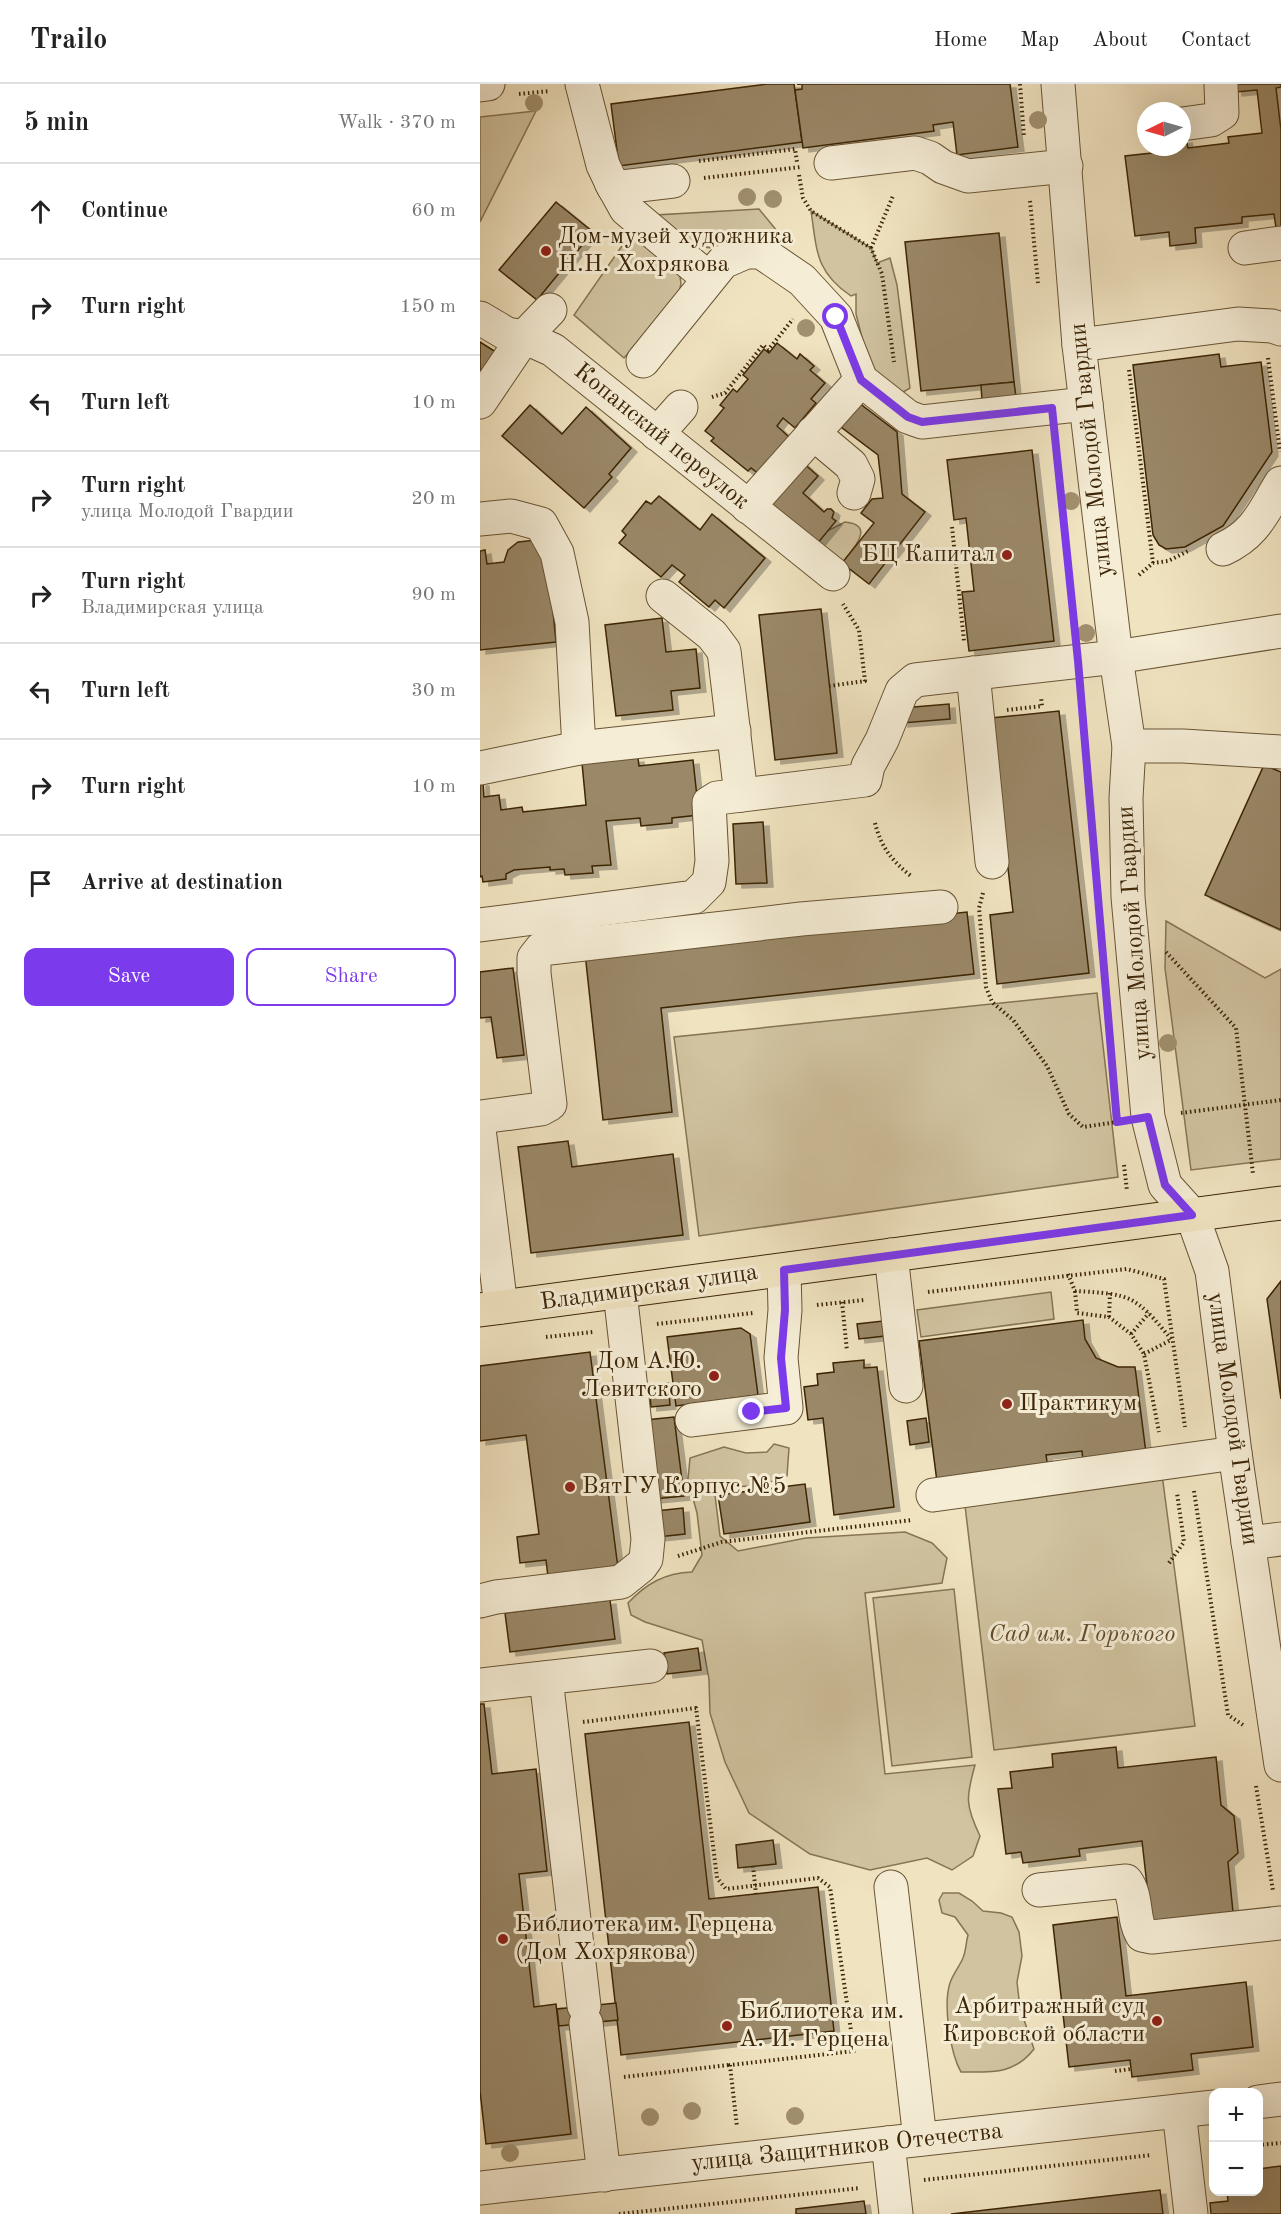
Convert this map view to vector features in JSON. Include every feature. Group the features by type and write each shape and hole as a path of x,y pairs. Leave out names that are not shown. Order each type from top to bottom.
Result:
{"main road":[{"name":"Владимирская улица","path":"490,1309 1281,1203"}],"street":[{"path":"480,85 488,84"},
{"path":"582,84 603,165 626,209 708,278"},
{"name":"улица Молодой Гвардии","path":"1058,84 1079,345 1116,657 1129,746 1126,798 1132,1119 1165,1185 1192,1215 1212,1271 1235,1453 1281,1765"},
{"path":"1191,123 1211,120 1222,113 1221,84"},
{"path":"831,164 915,153 968,176 1066,166"},
{"path":"614,188 685,180"},
{"path":"1245,248 1281,243"},
{"path":"643,362 723,262 737,254 761,252 802,280 836,317 861,380 908,417 922,422 1086,404"},
{"path":"480,402 524,338 550,310"},
{"name":"Копанский переулок","path":"480,318 507,334 524,338 553,350 832,574"},
{"path":"1079,345 1238,324 1272,326 1274,342"},
{"path":"748,507 861,380"},
{"path":"657,434 692,403"},
{"path":"813,433 851,465 858,478 854,493"},
{"path":"1208,548 1237,542 1252,530 1280,468"},
{"path":"480,519 511,516 541,524 557,553 572,622 579,748"},
{"path":"663,596 712,635 724,651 741,795"},
{"path":"480,926 694,897 709,882 712,861 709,803 717,798 865,780 868,766 882,740 902,691 915,680 1116,657 1281,631"},
{"path":"973,674 992,862"},
{"path":"480,768 579,748 734,731"},
{"path":"1129,746 1183,746 1281,752"},
{"path":"480,1128 482,1117 541,1109 550,1104 534,973 534,958 541,949 801,919 941,907"},
{"path":"480,1137 490,1309"},
{"path":"891,1255 906,1386"},
{"path":"692,1420 786,1408 781,1358 785,1310 784,1270"},
{"path":"480,1601 496,1596 621,1582 646,1559 648,1539 620,1292"},
{"path":"933,1495 1235,1453"},
{"path":"1248,1543 1281,1539"},
{"path":"480,1685 651,1666"},
{"path":"546,1678 604,2175"},
{"path":"1039,1890 1126,1881 1133,1890 1137,1927 1142,1935 1152,1937 1280,1923"},
{"path":"891,1887 920,2139"},
{"path":"1263,2101 1281,2099"},
{"name":"улица Защитников Отечества","path":"480,2188 1209,2108"},
{"path":"1179,2111 1191,2214"},
{"path":"888,2143 896,2214"}],"path":[{"path":"1020,84 1026,169 1040,294"},
{"path":"685,180 695,161 795,149 803,198 811,211 871,248 882,274 900,411"},
{"path":"685,180 831,164"},
{"path":"871,248 893,196"},
{"path":"692,403 725,393 763,345 768,350 793,319"},
{"path":"786,327 793,332"},
{"path":"1274,342 1280,468"},
{"path":"1128,359 1153,563"},
{"path":"1059,477 1092,819"},
{"path":"952,527 965,651 973,674"},
{"path":"1134,580 1153,563 1168,561 1208,548"},
{"path":"829,686 865,681"},
{"path":"979,908 986,987 992,1002 1013,1020 1047,1066 1069,1114 1083,1127 1281,1100"},
{"path":"1164,949 1236,1028 1253,1175"},
{"path":"1119,1132 1132,1119"},
{"path":"1118,1196 1127,1191 1123,1161"},
{"path":"536,1338 785,1310 1068,1274 1127,1269 1164,1280 1227,1715 1247,1727"},
{"path":"1068,1274 1075,1291 1077,1313 1109,1317 1131,1334 1144,1354 1156,1421 1162,1441"},
{"path":"1075,1291 1110,1293 1133,1299 1149,1313 1171,1340"},
{"path":"1109,1317 1110,1293"},
{"path":"842,1302 847,1351"},
{"path":"1131,1334 1149,1313"},
{"path":"1144,1354 1171,1340"},
{"path":"641,1566 722,1542 924,1518 933,1495"},
{"path":"1169,1563 1184,1542 1178,1504"},
{"path":"574,1723 696,1708 717,1878 726,1889 818,1878 830,1887 854,2051 615,2078"},
{"path":"1256,1785 1280,1923"},
{"path":"753,1866 756,1894"},
{"path":"730,2065 738,2137"},
{"path":"1115,2071 1131,2069"},
{"path":"1263,2145 1281,2143"}],"green space":[{"path":"536,111 480,222 480,117"},
{"path":"759,209 777,231 771,233 736,230 734,242 712,248 701,246 682,237 656,215"},
{"path":"811,211 871,248 877,263 890,258 897,285 910,388 898,395 869,365 856,314 856,294 851,296 839,287 824,269 817,249"},
{"path":"635,234 680,276 681,284 678,295 624,358 574,315 624,243"},
{"path":"845,522 854,524 861,533 856,545 842,563 817,544 827,531"},
{"path":"1166,921 1265,978 1281,969 1281,1159 1191,1170 1165,968"},
{"path":"1097,993 1118,1177 699,1236 674,1037"},
{"path":"1051,1292 1054,1319 921,1337 917,1310"},
{"path":"774,1444 789,1448 787,1476 759,1486 714,1487 720,1536 738,1551 806,1538 905,1532 932,1543 947,1558 942,1583 865,1593 885,1774 975,1765 968,1801 980,1836 973,1856 952,1870 927,1858 870,1870 810,1854 749,1813 725,1762 710,1713 709,1679 702,1640 645,1622 631,1615 628,1603 642,1590 664,1577 692,1572 702,1555 697,1513 688,1480 690,1458 724,1447 746,1453 767,1452"},
{"name":"Сад им. Горького","path":"1162,1474 1195,1726 994,1750 964,1497"},
{"path":"954,1589 972,1757 892,1766 873,1598"},
{"path":"943,1893 959,1893 983,1911 1012,1917 1019,1932 1022,1956 1017,1982 1020,2008 1034,2049 1018,2064 1010,2068 992,2072 961,2072 957,2064 949,2028 947,2003 951,1980 964,1955 968,1935 955,1917 942,1913 939,1900"}],"building":[{"path":"767,84 794,84 802,142 619,166 611,104"},
{"path":"802,84 1010,84 1018,147 957,155 953,122 933,125 934,131 803,148 795,90 802,89"},
{"path":"1235,84 1281,84 1281,87 1276,88 1281,130 1281,228 1276,228 1274,214 1242,217 1242,223 1195,228 1196,243 1170,246 1169,232 1135,236 1125,156 1191,156 1191,148 1229,143 1228,137 1262,133 1257,90 1236,92"},
{"name":"Дом-музей художника Н.Н. Хохрякова","path":"556,202 593,232 537,300 499,270"},
{"path":"999,233 1014,382 921,391 905,242"},
{"path":"480,342 499,354 480,382"},
{"path":"777,343 797,359 800,354 814,366 810,370 825,383 811,399 816,403 795,428 783,418 777,426 789,437 759,474 751,468 748,471 711,441 714,438 705,431 724,408 720,405 733,389 737,392 748,379 743,375 764,349 769,353"},
{"path":"1219,354 1221,367 1261,362 1272,452 1223,526 1185,547 1166,549 1159,545 1153,535 1133,365"},
{"path":"1014,382 1016,397 982,401 981,385"},
{"path":"855,400 897,432 902,494 925,512 869,584 842,563 874,523 861,513 872,499 883,498 878,455 837,424"},
{"path":"530,405 562,434 586,407 631,448 609,474 612,477 584,508 502,436"},
{"name":"БЦ Капитал","path":"1032,450 1054,641 969,651 962,592 974,591 966,518 954,520 947,460"},
{"path":"801,461 818,476 803,493 824,512 831,509 834,512 832,518 836,521 817,544 767,502"},
{"path":"659,496 700,530 712,514 765,558 724,608 715,600 709,607 679,582 685,575 672,565 661,577 619,543 626,535 622,531 646,501 651,504"},
{"path":"546,539 556,642 480,650 480,551 485,550 487,564 504,562 508,550 518,542"},
{"path":"821,609 837,753 775,760 759,615"},
{"path":"662,618 666,652 696,649 700,688 671,691 673,710 616,716 605,625"},
{"path":"949,704 950,719 902,723 902,708"},
{"path":"1059,711 1089,973 997,984 990,915 1013,912 991,718"},
{"path":"638,758 639,766 693,760 699,815 672,818 672,823 641,826 640,818 606,821 611,865 592,866 593,873 565,875 564,869 550,870 550,867 514,870 506,874 506,879 483,882 482,876 480,877 480,782 483,782 484,797 499,795 501,810 522,807 523,812 586,805 582,763"},
{"path":"1264,765 1281,772 1281,930 1205,895"},
{"path":"763,822 767,883 736,884 733,824"},
{"path":"967,912 974,974 661,1008 672,1112 603,1120 585,953"},
{"path":"513,968 524,1055 497,1058 491,1017 480,1018 480,972"},
{"path":"568,1141 572,1167 673,1154 683,1235 531,1253 518,1147"},
{"path":"1281,1281 1281,1399 1267,1299"},
{"path":"1083,1320 1085,1339 1096,1358 1118,1367 1135,1367 1146,1453 1083,1461 1082,1451 1046,1455 1048,1468 937,1482 919,1341"},
{"path":"883,1321 885,1336 859,1339 857,1324"},
{"name":"Дом А.Ю. Левитского","path":"741,1328 750,1334 758,1395 676,1406 667,1337"},
{"name":"ВятГУ Корпус №5","path":"590,1352 618,1568 548,1577 546,1560 520,1563 517,1537 539,1534 526,1435 480,1441 480,1366"},
{"path":"864,1360 864,1368 877,1367 894,1507 834,1515 823,1418 808,1420 804,1387 818,1385 817,1374 834,1372 833,1363"},
{"path":"668,1383 670,1405 651,1407 649,1385"},
{"path":"674,1417 684,1496 654,1499 645,1420"},
{"path":"926,1418 929,1442 910,1445 907,1421"},
{"path":"805,1484 810,1522 724,1534 718,1495"},
{"path":"683,1508 685,1534 658,1537 656,1511"},
{"path":"610,1600 615,1639 510,1652 505,1613"},
{"path":"698,1648 701,1670 667,1674 664,1653"},
{"name":"Библиотека им. Герцена (Дом Хохрякова)","path":"480,1704 484,1704 492,1774 536,1769 547,1871 519,1874 534,2007 556,2004 571,2134 486,2144 480,2091"},
{"path":"689,1722 709,1899 818,1887 834,2031 621,2055 585,1734"},
{"path":"1116,1747 1118,1768 1216,1757 1221,1805 1234,1816 1238,1853 1228,1862 1233,1912 1151,1921 1142,1841 1079,1849 1080,1856 1023,1863 1021,1852 1006,1854 998,1789 1012,1788 1010,1772 1053,1767 1052,1754"},
{"path":"773,1840 776,1864 738,1868 736,1845"},
{"name":"Арбитражный суд Кировской области","path":"1117,1917 1126,1996 1246,1982 1253,2047 1191,2054 1193,2070 1132,2077 1130,2060 1069,2067 1053,1925"},
{"path":"616,2003 618,2020 559,2026 557,2009"},
{"path":"1281,2166 1281,2214 1211,2214 1210,2203 1228,2201 1227,2196 1263,2196 1263,2168"},
{"path":"1160,2190 1163,2214 951,2214"},
{"path":"864,2201 866,2214 796,2214 796,2209"}],"place":[{"name":"Дом-музей художника Н.Н. Хохрякова","path":"546,251"},
{"name":"БЦ Капитал","path":"1007,555"},
{"name":"Дом А.Ю. Левитского","path":"714,1376"},
{"name":"Практикум","path":"1007,1404"},
{"name":"ВятГУ Корпус №5","path":"570,1487"},
{"name":"Библиотека им. Герцена (Дом Хохрякова)","path":"503,1939"},
{"name":"Арбитражный суд Кировской области","path":"1157,2021"},
{"name":"Библиотека им. А. И. Герцена","path":"727,2026"}],"route":[{"path":"752,1412 786,1408 781,1358 785,1310 784,1270 1192,1215 1165,1185 1148,1117 1117,1122 1078,661 1052,408 922,422 908,417 861,380 836,317"}]}
